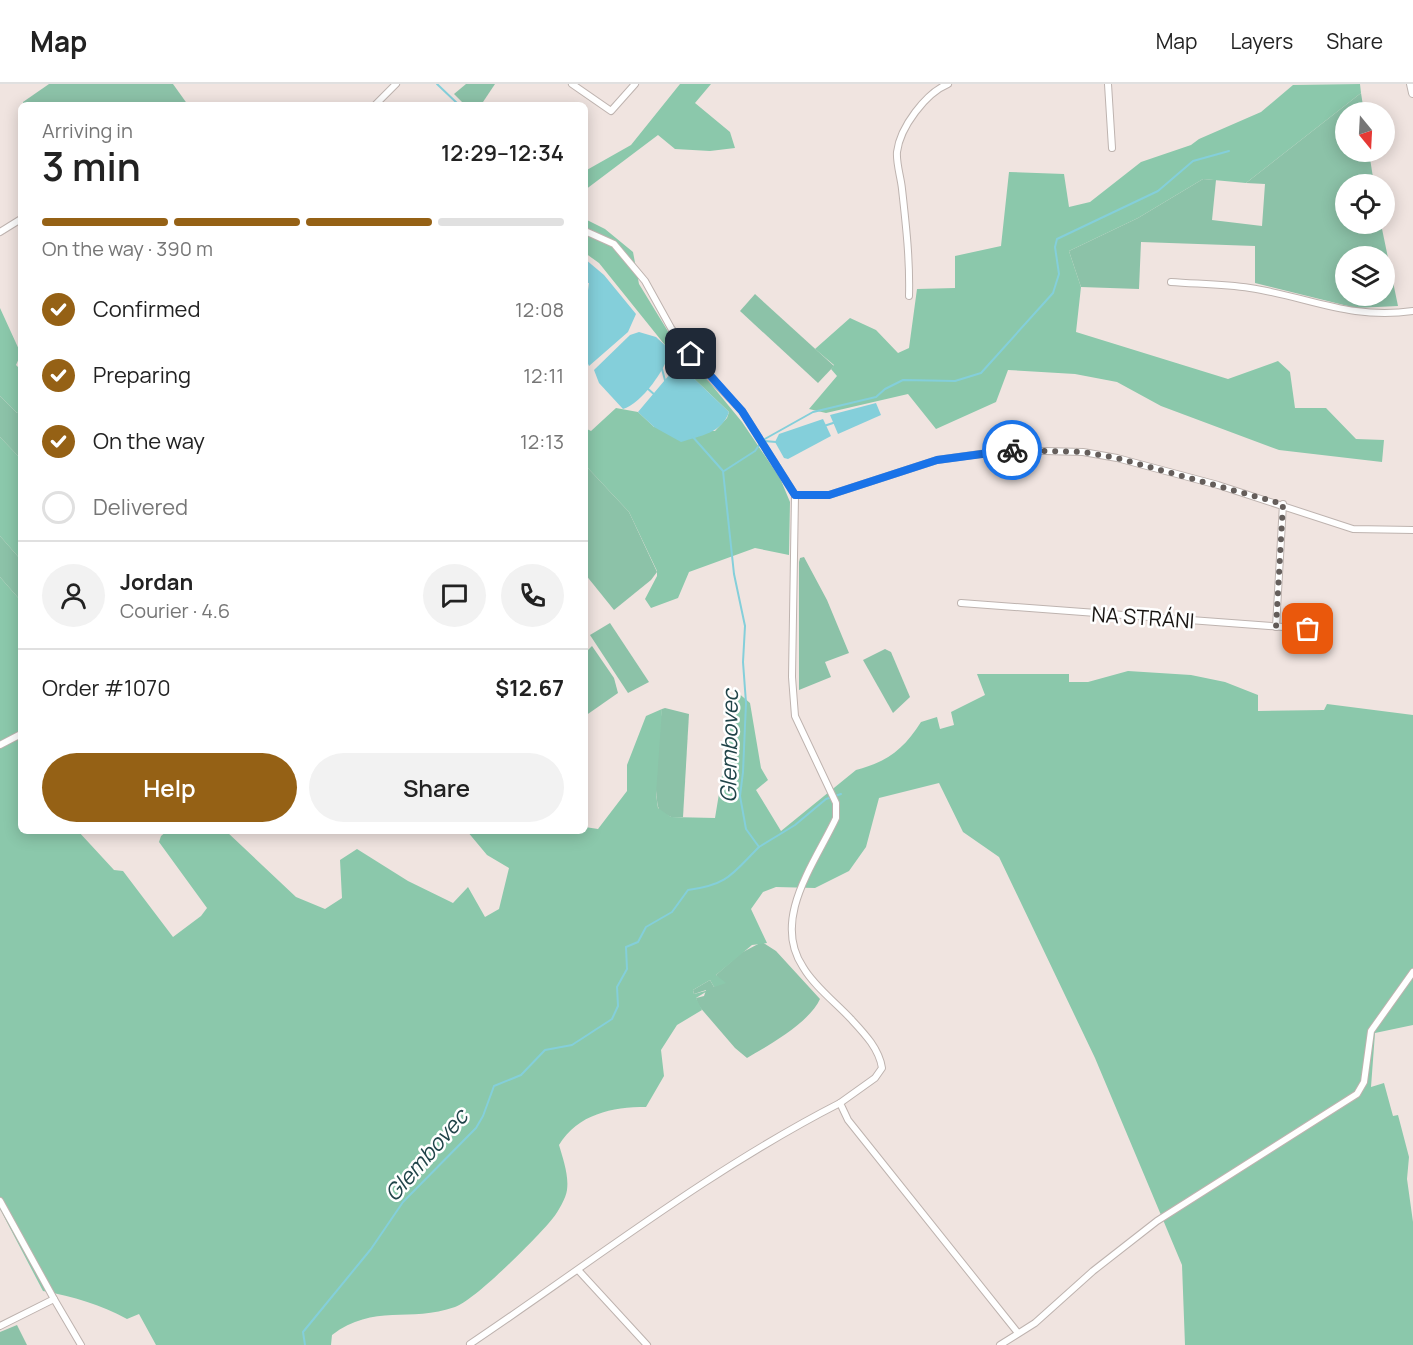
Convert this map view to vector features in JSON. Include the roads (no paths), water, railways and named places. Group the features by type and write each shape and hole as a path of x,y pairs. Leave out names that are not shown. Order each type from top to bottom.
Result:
{"main road":[{"path":"1411,84 1413,93"}],"street":[{"path":"378,102 396,84"},
{"path":"572,84 611,111 634,84"},
{"path":"909,296 910,267 897,152 907,126 925,99 935,90 948,84"},
{"path":"1108,84 1112,148"},
{"path":"0,232 18,221"},
{"path":"470,1344 579,1271 650,1218 778,1134 840,1102 875,1078 882,1068 877,1051 861,1030 802,968 789,936 793,908 836,818 836,803 795,716 792,677 795,495 742,411 700,367 671,328 645,281 614,244 588,232"},
{"path":"1171,282 1250,288 1327,308 1361,313 1413,311"},
{"path":"795,495 829,495 937,460 1009,450 1083,452 1117,458 1283,504 1353,530 1413,530"},
{"path":"1276,627 1283,504"},
{"name":"NA STRÁNI","path":"961,603 1324,630"},
{"path":"0,745 18,736"},
{"path":"1000,1345 1035,1323 1093,1271 1157,1221 1356,1094 1364,1082 1371,1031 1413,972"},
{"path":"840,1102 848,1120 1018,1333"},
{"path":"0,1201 81,1345"},
{"path":"579,1271 647,1345"},
{"path":"0,1326 54,1299"}],"water":[{"path":"588,262 604,275 636,314 628,332 589,366 588,291"},
{"path":"639,332 656,337 670,350 659,375 645,393 623,409 599,383 594,370 630,335"},
{"path":"679,368 685,370 729,412 726,419 716,429 681,442 654,427 638,412 670,374"},
{"path":"876,403 881,415 838,434 830,415"},
{"path":"823,419 831,436 788,459 784,458 775,442 779,434"}],"waterway":[{"name":"Glembovec","path":"437,84 456,102"},
{"path":"763,440 813,412 876,397 885,389 903,380 955,381 981,373 1053,293 1059,274 1055,247 1057,239 1158,191 1193,161 1229,151"},
{"name":"Glembovec","path":"662,369 666,384"},
{"path":"647,388 656,396"},
{"path":"824,426 836,422"},
{"name":"Glembovec","path":"305,1345 303,1332 371,1249 403,1202 476,1128 494,1086 521,1075 545,1050 572,1045 612,1019 618,1006 617,987 627,969 626,947 638,942 646,927 672,912 688,890 712,885 728,877 759,847 746,829 740,796 746,703 743,662 745,626 734,574 723,471 692,436"},
{"path":"764,441 776,442"},
{"path":"724,471 755,451 760,444"},
{"path":"759,847 795,825 826,799 841,794"}]}
